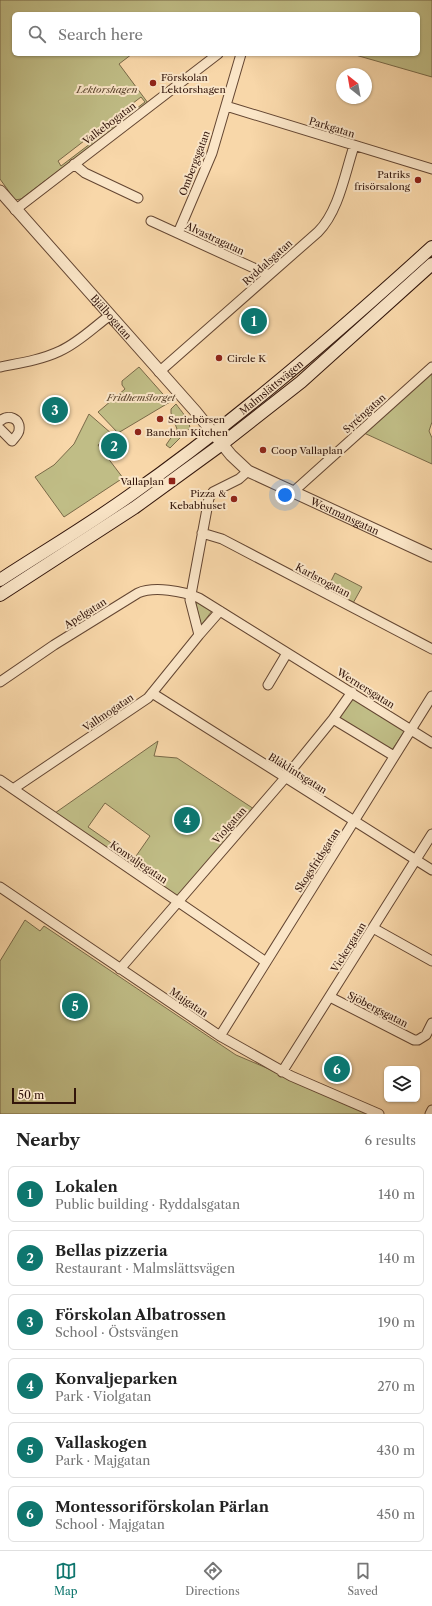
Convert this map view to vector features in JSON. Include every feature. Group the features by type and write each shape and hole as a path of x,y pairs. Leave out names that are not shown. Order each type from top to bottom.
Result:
{"main road":[{"name":"Malmslättsvägen","path":"0,580 130,496 212,433 307,358 432,247"},
{"name":"Malmslättsvägen","path":"0,595 134,508 222,444 300,382 432,264"}],"street":[{"name":"Valkebogatan","path":"15,210 215,56"},
{"name":"Ombergsgatan","path":"178,233 212,153 240,56"},
{"name":"Parkgatan","path":"226,106 432,169"},
{"name":"Ryddalsgatan","path":"159,372 318,232 329,219 335,208 354,146"},
{"path":"74,164 85,173 138,198"},
{"name":"Bjälbogatan","path":"0,191 109,316 196,412 222,444"},
{"name":"Alvastragatan","path":"151,221 269,275"},
{"path":"0,367 38,359 60,351 76,342 109,316"},
{"name":"Syréngatan","path":"293,492 432,367"},
{"path":"0,421 6,417 12,417 17,420 20,428 18,434 12,441 0,429"},
{"name":"Westmansgatan","path":"222,444 248,471 432,556"},
{"path":"199,635 190,600 190,594 209,498 213,492 239,479 248,471"},
{"name":"Karlsrogatan","path":"202,533 222,539 432,649"},
{"name":"Apelgatan","path":"0,682 54,645 138,593 152,589 190,594"},
{"name":"Wernersgatan","path":"190,594 352,692 432,743"},
{"name":"Vallmogatan","path":"12,789 148,698 220,611"},
{"path":"268,685 287,653"},
{"name":"Violgatan","path":"120,969 285,778 333,719 352,692"},
{"name":"Blåklintsgatan","path":"152,693 432,870"},
{"name":"Skogsfridsgatan","path":"220,1036 432,696"},
{"path":"333,719 394,756"},
{"name":"Konvaljegatan","path":"0,780 266,962"},
{"name":"Vickergatan","path":"282,1072 432,834"},
{"name":"Majgatan","path":"0,886 220,1036 282,1072 379,1114"},
{"path":"373,928 432,961"},
{"name":"Sjöbergsgatan","path":"330,996 414,1040 422,1038 432,1023"},
{"path":"430,1114 432,1110"}],"green space":[{"name":"Lektorshagen","path":"0,0 432,0 432,77 359,56 420,56 420,12 12,12 12,56 129,56 119,64 148,103 21,199 15,200 0,179","holes":["141,97 145,102 61,166 58,161"]},
{"name":"Fridhemstorget","path":"139,367 170,402 118,433 98,412 125,389 122,385 122,381"},
{"path":"432,373 432,422 429,431 432,438 432,464 364,433"},
{"path":"176,404 186,418 190,428 170,448 166,445 177,429 171,413 171,409"},
{"path":"89,414 112,434 98,445 123,478 64,517 35,477 54,465 74,444"},
{"path":"335,573 362,587 352,605 326,591"},
{"path":"195,600 212,611 201,625"},
{"path":"352,697 405,730 392,750 337,718"},
{"path":"158,741 154,756 177,758 254,809 177,898 55,813","holes":["105,803 150,836 134,859 88,827"]},
{"path":"25,920 40,931 44,926 236,1055 375,1114 0,1114 0,961"}],"place":[{"name":"Förskolan Lektorshagen","path":"153,83"},
{"name":"Patriks frisörsalong","path":"418,180"},
{"name":"Lokalen","path":"254,321"},
{"name":"Circle K","path":"219,358"},
{"name":"Förskolan Albatrossen","path":"55,410"},
{"name":"Seriebörsen","path":"160,419"},
{"name":"Banchan Kitchen","path":"138,432"},
{"name":"Bellas pizzeria","path":"114,446"},
{"name":"Coop Vallaplan","path":"263,450"},
{"name":"Vallaplan","path":"172,481"},
{"name":"Pizza & Kebabhuset","path":"234,499"},
{"name":"Konvaljeparken","path":"187,820"},
{"name":"Vallaskogen","path":"75,1006"},
{"name":"Montessoriförskolan Pärlan","path":"337,1069"}]}
